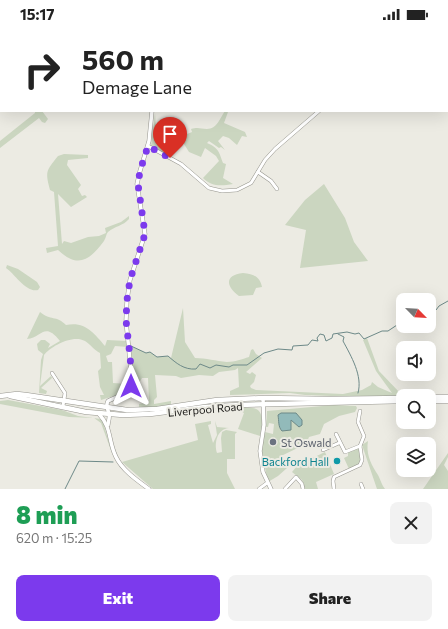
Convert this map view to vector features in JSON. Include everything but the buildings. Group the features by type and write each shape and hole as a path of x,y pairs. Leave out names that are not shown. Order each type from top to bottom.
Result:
{"highway":[{"name":"Liverpool Road","path":"9,396 17,394 64,400 106,408 146,410 217,400 263,398 396,398"},
{"name":"Liverpool Road","path":"0,396 9,396 109,415 144,415 205,407 263,404 396,401"},
{"path":"436,397 448,397"},
{"path":"436,401 448,401"}],"street":[{"path":"149,489 119,463 114,451 108,425 109,415 106,408 108,401 124,394 131,386 132,381 126,314 130,280 145,234 138,184 140,171 148,146 152,112"},
{"path":"148,146 181,164 204,185 222,191 237,190 251,183 265,160 275,149 318,112"},
{"path":"258,172 271,180 277,190"},
{"path":"52,373 65,394 62,406"},
{"path":"263,398 264,425 260,451 267,483 271,489"},
{"path":"112,399 111,403 113,408"},
{"path":"334,489 334,477 358,467 361,464 362,457 360,446 364,436 358,422 360,411"},
{"path":"99,414 108,425"},
{"path":"336,434 339,443 346,454 360,446"},
{"path":"323,450 339,443"},
{"path":"285,489 296,477 304,489"},
{"path":"259,489 267,483"},
{"path":"361,484 363,489"}],"green space":[{"path":"43,112 48,119 45,123 39,118 0,148 0,141 35,113"},
{"path":"224,112 228,112 224,123 245,132 247,137 242,136 237,145 229,138 223,136 218,141 225,150 209,141 207,143 216,149 223,163 226,164 223,178 233,184 217,185 206,181 203,178 219,161 216,156 205,148 201,157 189,152 179,136 180,134 182,136 192,132 191,129 210,129 218,123"},
{"path":"155,113 157,143 161,148 170,154 169,156 151,146"},
{"path":"64,154 88,155 88,158 68,160 67,165 81,185 78,189 82,196 85,195 87,197 71,207 58,194 62,244 64,241 71,243 88,237 99,236 106,233 105,228 121,222 129,216 129,219 122,225 113,228 108,232 104,241 94,253 83,260 78,261 65,256 58,250 47,253 46,248 58,246 54,192 50,190 47,175 49,168 58,156"},
{"path":"324,184 345,218 354,242 368,261 300,268 306,230 285,225 305,200"},
{"path":"7,265 18,269 37,282 40,287 38,290 29,289 25,286 6,268"},
{"path":"237,274 250,274 258,278 260,281 262,287 256,288 253,295 239,296 231,289 229,282 230,279"},
{"path":"183,308 185,342 195,358 233,362 249,357 251,350 253,349 256,354 262,358 246,372 250,374 252,372 256,375 254,382 250,386 251,388 256,390 343,394 362,390 371,385 372,382 378,387 392,393 376,371 363,340 367,338 379,371 396,389 396,396 331,396 290,393 230,395 230,391 239,387 238,368 235,370 219,372 213,376 199,375 181,378 176,376 155,375 157,397 154,400 154,404 171,401 171,405 139,407 139,404 149,402 148,378 142,378 139,383 133,382 131,346 146,353 150,352 157,357 168,356 171,358"},
{"path":"40,312 44,315 59,320 66,325 73,324 84,326 105,346 107,340 127,341 128,347 115,346 111,354 106,356 108,362 112,362 113,383 128,384 127,387 117,395 101,400 100,395 104,395 100,387 98,371 101,368 100,353 85,341 75,339 57,345 44,355 40,386 51,376 52,378 41,388 47,391 46,394 39,393 41,360 43,354 38,350 37,344 41,340 45,340 50,344 48,348 60,341 55,335 46,331 27,339"},
{"path":"8,400 62,410 78,416 93,418 69,417 0,404 0,401"},
{"path":"334,405 356,406 357,408 355,412 339,416 324,424 320,434 309,437 306,444 281,456 280,464 287,468 268,482 261,449 265,432 273,434 274,424 269,423 268,427 266,427 267,411"},
{"path":"239,407 256,409 259,412 262,419 260,436 238,429 244,413 239,410 230,410 228,408"},
{"path":"94,418 101,419 103,422 113,456 101,423"},
{"path":"211,421 211,424 208,425 213,443 217,435 215,421 217,427 229,428 222,431 217,437 217,453 222,452 222,432 226,430 237,432 235,434 235,459 227,459 227,473 235,489 153,489 122,462 198,440 195,424"},
{"path":"368,441 370,461 385,489 377,489 362,445"},
{"path":"358,447 361,457 360,464 349,469 344,458 348,456 348,452"},
{"path":"325,452 334,474 316,482 318,489 305,489 302,480 292,472 298,465"},
{"path":"448,453 448,457 444,465 448,471 448,489 423,489 431,477 436,477 436,470"}],"water":[{"path":"281,413 296,413 302,420 302,425 299,427 291,420 291,430 282,431 279,426 278,415"}],"waterway":[{"path":"436,310 439,306 448,301"},
{"path":"131,346 146,353 150,352 157,357 168,356 184,367 192,369 196,369 200,364 210,368 216,365 229,367 233,365 247,365 264,353 278,349 292,350 293,346 308,345 312,340 318,341 317,338 320,334 324,335 326,341 332,338 333,334 347,332 355,334 359,333 364,339 382,331 388,331 396,326"},
{"path":"338,334 344,337 343,341 358,373 358,393"},
{"path":"65,489 79,461 113,462"}],"place":[{"name":"St Oswald","path":"273,442"},
{"name":"Backford Hall","path":"337,461"}],"route":[{"path":"131,386 132,381 126,320 130,280 145,234 138,190 140,171 148,146 170,158"}]}
